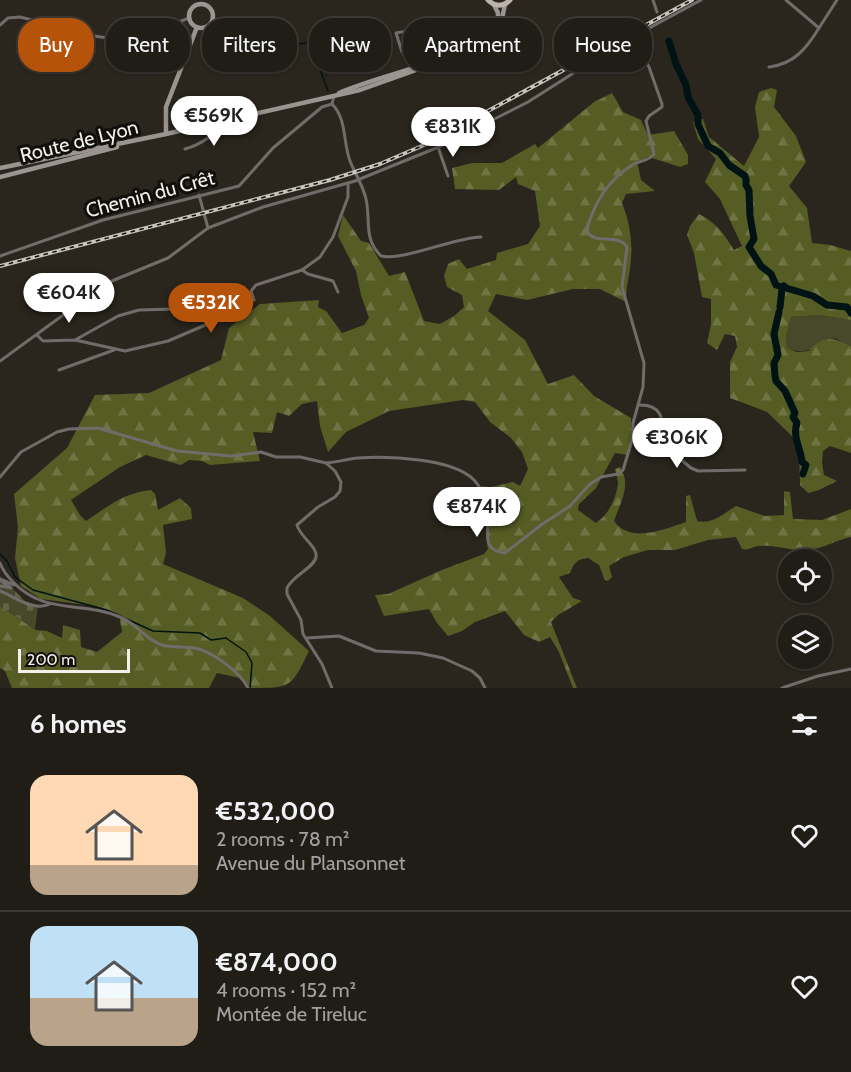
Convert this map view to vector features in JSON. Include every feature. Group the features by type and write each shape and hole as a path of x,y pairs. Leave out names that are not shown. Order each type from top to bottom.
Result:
{"main road":[{"path":"488,0 498,13 496,18"},
{"path":"189,18 192,8 206,2 212,12 212,18"},
{"path":"494,5 508,2"},
{"path":"333,95 360,90 450,58 475,43 498,25 508,2"},
{"path":"190,19 197,27"},
{"path":"197,27 202,26"},
{"path":"166,134 166,107 197,27"},
{"path":"333,95 403,71"},
{"name":"Route de Lyon","path":"0,168 166,134 333,95"},
{"name":"Route de Lyon","path":"0,177 166,134"}],"street":[{"path":"653,0 657,12"},
{"path":"652,25 701,0"},
{"path":"786,0 819,28"},
{"path":"769,67 791,61 809,45 837,0"},
{"path":"0,25 8,18 20,17 93,36 106,37"},
{"path":"435,23 445,39 405,53 402,52 396,33 414,28 424,30 435,23"},
{"path":"263,41 272,41 272,50 267,52 263,50 261,45 263,41"},
{"path":"1,360 107,283 168,258 207,228 263,207 360,179 438,147 528,102 576,72"},
{"path":"0,477 21,452 57,432 69,429 98,428 177,451 231,456 261,452 276,457 300,457 326,463 356,458 415,459 459,470 474,480 488,506 490,548 494,552 505,553 570,506 594,480 618,474 623,470 632,443 633,423 643,387 645,363 622,288 627,247 618,240 591,237 587,228 596,204 609,184 634,164 650,159 654,154 646,121 662,107 662,104 651,72"},
{"path":"333,95 332,104 337,109 342,123 349,159 360,179 367,202 370,242 381,256 400,256 481,237"},
{"path":"313,99 319,110"},
{"name":"Chemin du Crêt","path":"0,256 104,220 239,186 273,148 319,110 332,104"},
{"path":"184,149 198,145 213,136 228,120"},
{"path":"438,147 448,176"},
{"path":"254,300 251,291 256,285 302,270 320,257 333,237 348,197 348,183"},
{"path":"199,195 207,228"},
{"path":"302,270 333,281 338,292"},
{"path":"60,370 116,350 144,348 168,341 210,323 213,312 207,308 139,309 118,316 75,340"},
{"path":"37,335 43,341 75,340 116,350"},
{"path":"639,405 656,408 664,424 666,447 691,468 708,472 745,470"},
{"path":"326,463 335,471 341,482 339,491 335,497 310,513 297,525 303,538 314,548 316,555 315,560 294,578 287,588 287,594 301,620 305,636 332,688"},
{"path":"0,563 3,572 33,598 50,604 107,612 132,623 156,642 208,652 238,674 248,688"},
{"path":"0,579 18,587"},
{"path":"0,579 19,599"},
{"path":"0,586 10,589"},
{"path":"0,591 30,606 50,604"},
{"path":"305,636 339,636 376,651 419,653 443,658 472,671 480,678 485,688"},
{"path":"782,688 818,676 851,669"}],"green space":[{"path":"771,88 777,90 774,107 796,136 806,162 789,186 807,208 812,243 851,251 851,320 818,315 791,317 786,336 787,348 797,352 809,351 819,342 829,339 851,346 851,453 830,446 823,451 824,475 837,481 808,493 800,485 799,452 793,437 767,412 730,398 730,362 737,347 735,336 725,334 717,350 707,343 711,324 711,299 702,297 694,253 687,235 690,226 699,214 720,229 734,250 742,246 720,199 705,182 716,159 698,139 693,122 703,119 709,137 744,166 759,137 755,107 759,92"},
{"path":"612,93 623,112 641,120 648,135 674,131 688,155 688,164 680,167 649,157 637,161 641,180 655,191 626,194 622,203 631,244 626,302 600,289 573,289 527,300 496,294 488,311 525,340 548,384 574,375 594,396 631,418 632,438 627,455 615,453 596,488 579,504 578,510 596,523 605,515 616,495 618,484 615,469 620,467 625,487 614,521 629,532 648,533 686,522 686,496 690,495 697,521 713,520 736,506 765,516 784,515 784,491 790,492 793,519 822,520 851,509 851,537 812,549 757,546 742,549 736,537 708,540 675,550 648,550 624,557 609,566 612,577 608,581 605,580 599,565 588,558 581,559 570,573 559,577 573,598 582,601 558,615 551,622 577,688 573,688 559,652 550,637 539,642 524,635 505,611 475,622 462,631 448,636 429,609 384,616 375,595 388,594 484,554 488,549 481,486 490,487 513,482 520,486 528,469 522,452 511,438 490,422 475,402 463,400 389,411 346,432 328,452 320,426 317,401 302,404 289,416 277,412 272,433 253,432 260,461 210,465 202,461 189,460 181,465 146,455 120,467 71,500 86,521 132,494 151,490 155,494 158,510 180,498 191,508 192,519 163,525 166,553 163,564 243,598 270,616 309,651 293,679 282,686 250,688 240,678 217,673 209,688 12,688 5,671 0,668 0,606 36,630 47,631 62,638 63,625 80,630 81,647 97,652 122,632 119,614 95,606 41,599 21,586 15,558 18,527 14,494 67,448 95,395 149,393 221,360 229,328 260,304 319,300 318,307 326,311 342,333 364,325 369,318 356,271 338,236 343,215 361,241 369,243 389,276 405,272 424,321 440,324 454,316 464,307 462,295 447,287 444,276 448,264 459,259 467,269 496,260 497,253 528,244 540,226 535,191 518,184 516,177 499,190 455,189 452,168 472,163 502,163 535,144 538,148 594,102"},
{"path":"818,315 851,320 851,346 834,338 806,351 787,348 786,336 791,317"},
{"path":"0,576 25,601 38,605 35,629 0,606"}],"waterway":[{"path":"669,41 708,146 720,153 729,165 745,176 749,190 754,239 749,247 761,266 771,274 776,285 813,296 827,305 847,307 851,313"},
{"path":"297,45 310,42 328,91"},
{"path":"780,307 784,286"},
{"path":"779,312 774,334 778,355 774,363 775,376 795,413 793,417 797,423 796,438 802,462 806,465 803,474"},
{"path":"0,554 7,561 15,577 33,590 107,610 153,631 200,633 211,640 226,638 246,652 252,663 250,688"}],"railway":[{"path":"0,266 330,180 380,164 431,142 692,0"}]}
